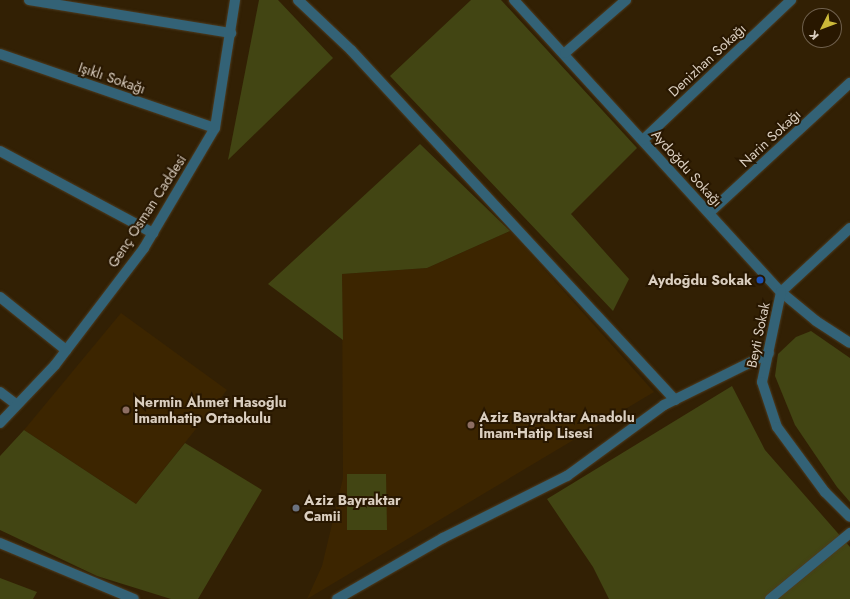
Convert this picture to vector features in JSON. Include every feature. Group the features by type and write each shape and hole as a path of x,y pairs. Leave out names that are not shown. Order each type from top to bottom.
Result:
{"street":[{"path":"29,0 231,33"},
{"name":"Genç Osman Caddesi","path":"0,423 66,350 153,233 215,128 235,0"},
{"path":"298,0 351,50 675,400"},
{"name":"Aydoğdu Sokağı","path":"514,0 565,53 622,120 643,140 781,292 816,321 850,343"},
{"path":"565,53 626,0"},
{"name":"Denizhan Sokağı","path":"643,140 791,0"},
{"name":"Işıklı Sokağı","path":"0,54 215,128"},
{"name":"Narin Sokağı","path":"709,213 850,83"},
{"path":"0,151 153,233"},
{"name":"Beyti Sokak","path":"850,228 781,292 762,382 777,427 825,492 850,517"},
{"path":"0,297 66,350"},
{"path":"337,599 443,538 568,476 675,400 769,354"},
{"path":"0,392 17,405"},
{"path":"770,599 850,533"},
{"path":"0,543 134,599"}],"shaded area":[{"name":"Aziz Bayraktar Anadolu İmam-Hatip Lisesi","path":"510,231 654,392 307,599 322,566 343,478 342,274 427,268"},
{"name":"Nermin Ahmet Hasoğlu İmamhatip Ortaokulu","path":"121,313 227,390 136,504 24,430"}],"green space":[{"path":"259,0 278,0 333,58 228,160"},
{"path":"471,0 501,0 637,148 571,214 629,279 613,311 390,76"},
{"path":"420,144 510,231 427,268 342,274 343,340 268,284"},
{"path":"811,331 850,358 850,502 837,487 795,425 775,376 778,354 796,337"},
{"path":"732,386 765,450 850,547 850,599 609,599 593,567 547,499"},
{"path":"24,430 136,504 185,443 262,490 198,599 171,599 97,576 0,530 0,456"},
{"path":"347,474 386,474 387,530 347,530"},
{"path":"0,578 37,592 33,599 0,599"}],"place":[{"name":"Aydoğdu Sokak","path":"760,280"},
{"name":"Nermin Ahmet Hasoğlu İmamhatip Ortaokulu","path":"126,410"},
{"name":"Aziz Bayraktar Anadolu İmam-Hatip Lisesi","path":"471,425"},
{"name":"Aziz Bayraktar Camii","path":"296,508"}]}
